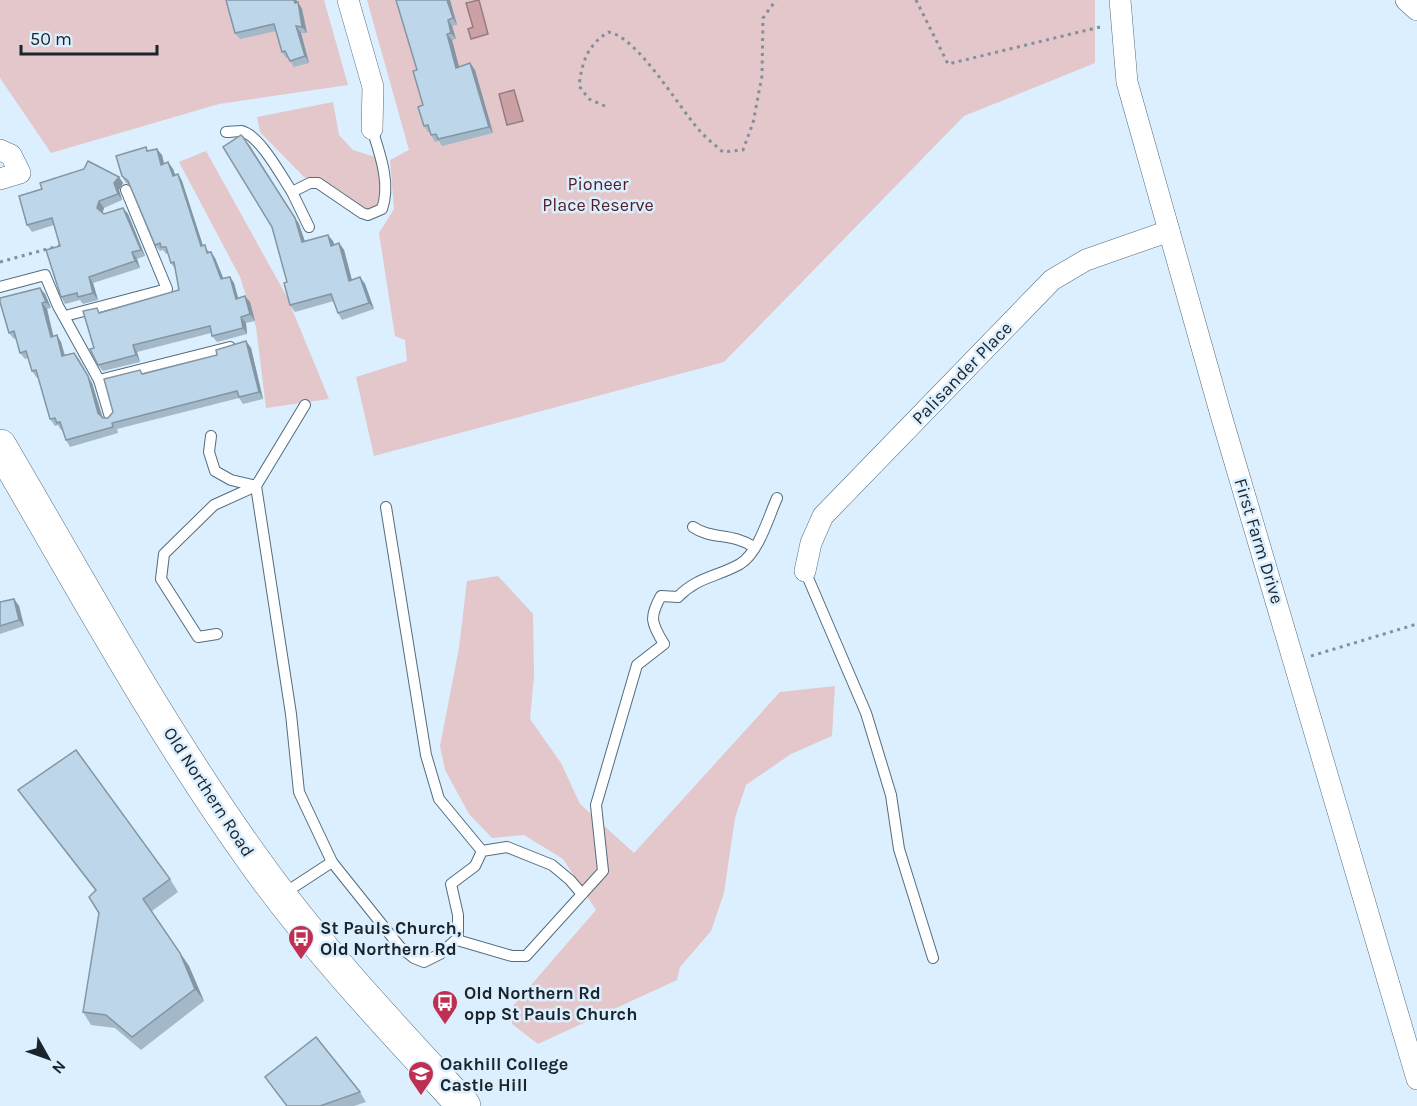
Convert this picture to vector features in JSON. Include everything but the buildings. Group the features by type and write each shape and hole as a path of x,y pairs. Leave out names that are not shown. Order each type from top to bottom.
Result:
{"main road":[{"name":"Old Northern Road","path":"0,446 194,772 281,896 464,1106"}],"street":[{"path":"348,0 373,87 372,129"},
{"name":"First Farm Drive","path":"1120,0 1120,22 1127,82 1417,1079"},
{"path":"1406,0 1417,10"},
{"path":"0,150 11,155 20,173 0,179"},
{"name":"Palisander Place","path":"805,572 811,543 823,516 1052,280 1086,260 1169,231"}],"lane":[{"path":"292,192 310,183 318,183 362,213 368,215 381,209 385,200 383,163 372,129"},
{"path":"226,132 242,131 266,153 292,192 309,227"},
{"path":"65,316 167,289 128,206 126,190"},
{"path":"0,287 45,275 99,380 111,417"},
{"path":"99,380 245,344"},
{"path":"218,634 198,637 161,579 164,554 214,505 256,486 304,405"},
{"path":"211,436 209,452 215,471 231,480 256,486"},
{"path":"256,486 291,714 299,792 332,862 400,947 414,958 424,962 440,954 457,940 458,915 452,884 475,866 482,851"},
{"path":"457,940 512,957 526,956 603,871 596,805 637,665 664,644 652,621 652,611 661,596 678,597 690,584 741,563 754,547 777,498"},
{"path":"386,507 426,755 439,799 482,851"},
{"path":"693,527 701,532 741,538 754,547"},
{"path":"805,572 866,714 891,795 899,849 933,958"},
{"path":"482,851 507,847 552,865 570,879 582,894"},
{"path":"281,896 332,862"}],"path":[{"path":"605,106 589,99 579,86 582,62 594,41 608,32 619,34 651,67 700,131 723,152 743,150 753,123 762,76 763,18 776,0"},
{"path":"916,0 948,64 1120,22"},
{"path":"0,262 63,244"},
{"path":"1294,661 1417,624"}],"green space":[{"path":"0,0 324,0 348,85 219,104 51,153 0,78"},
{"name":"Pioneer Place Reserve","path":"367,0 1095,0 1095,63 964,116 724,362 374,456 356,377 407,361 405,340 395,336 379,233 394,209 390,160 409,150"},
{"path":"333,102 339,135 353,150 375,157 388,196 370,212 335,187 304,177 260,132 257,117"},
{"path":"206,151 287,297 329,399 266,408 256,327 240,277 179,162"},
{"path":"498,576 533,614 534,675 530,719 561,763 580,804 634,853 780,692 835,686 832,736 791,754 746,785 735,818 724,893 711,931 680,967 677,980 538,1044 512,1024 512,1007 596,910 563,859 524,835 492,838 469,814 445,770 440,746 459,648 467,581"}],"shaded area":[{"path":"479,0 488,34 471,39 468,29 473,27 466,3"},
{"path":"514,90 523,121 507,125 499,94"}],"place":[{"name":"St Pauls Church, Old Northern Rd","path":"301,961"},
{"name":"Old Northern Rd opp St Pauls Church","path":"445,1026"},
{"name":"Oakhill College Castle Hill","path":"421,1097"}]}
